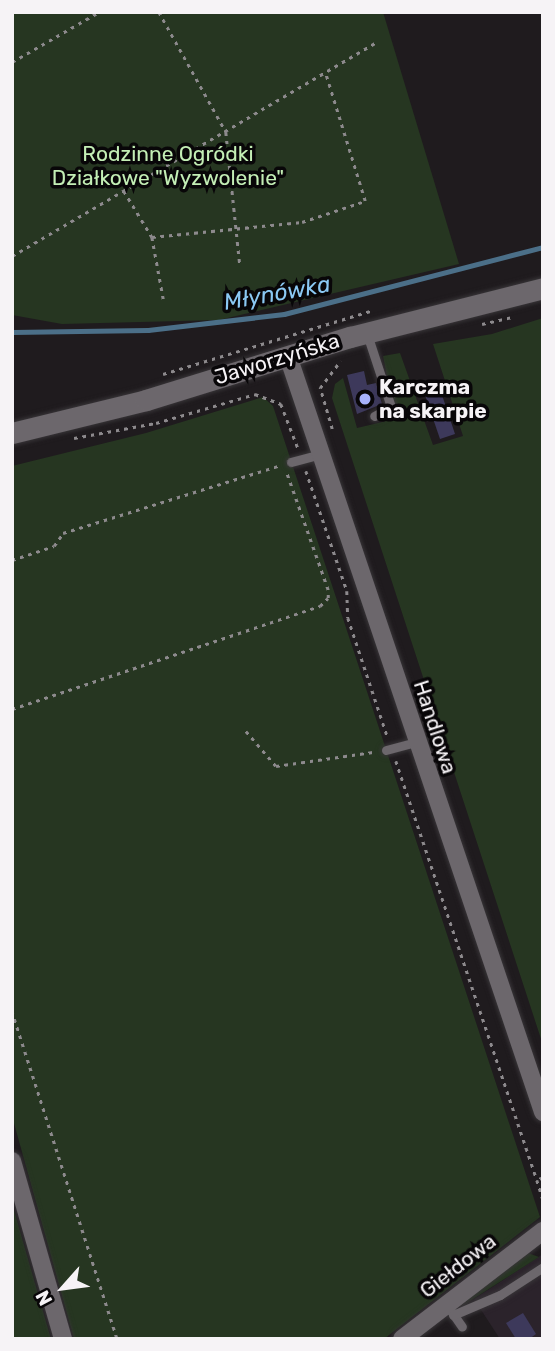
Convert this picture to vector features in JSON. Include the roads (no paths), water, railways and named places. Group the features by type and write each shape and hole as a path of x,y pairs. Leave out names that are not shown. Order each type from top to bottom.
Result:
{"street":[{"name":"Jaworzyńska","path":"12,432 146,400 288,356 369,342 543,288"},
{"name":"Handlowa","path":"288,356 543,1112"},
{"path":"12,1161 63,1339"},
{"name":"Giełdowa","path":"402,1339 450,1309 541,1236"}],"lane":[{"path":"369,342 391,407 374,415"},
{"path":"291,462 320,454"},
{"path":"389,750 416,742"},
{"path":"462,1327 450,1309 506,1292 543,1267"}],"waterway":[{"name":"Młynówka","path":"12,332 148,330 284,314 543,247"}],"place":[{"name":"Karczma na skarpie","path":"365,399"}],"park label":[{"name":"Rodzinne Ogródki Działkowe \"Wyzwolenie\"","path":"168,166"}]}
